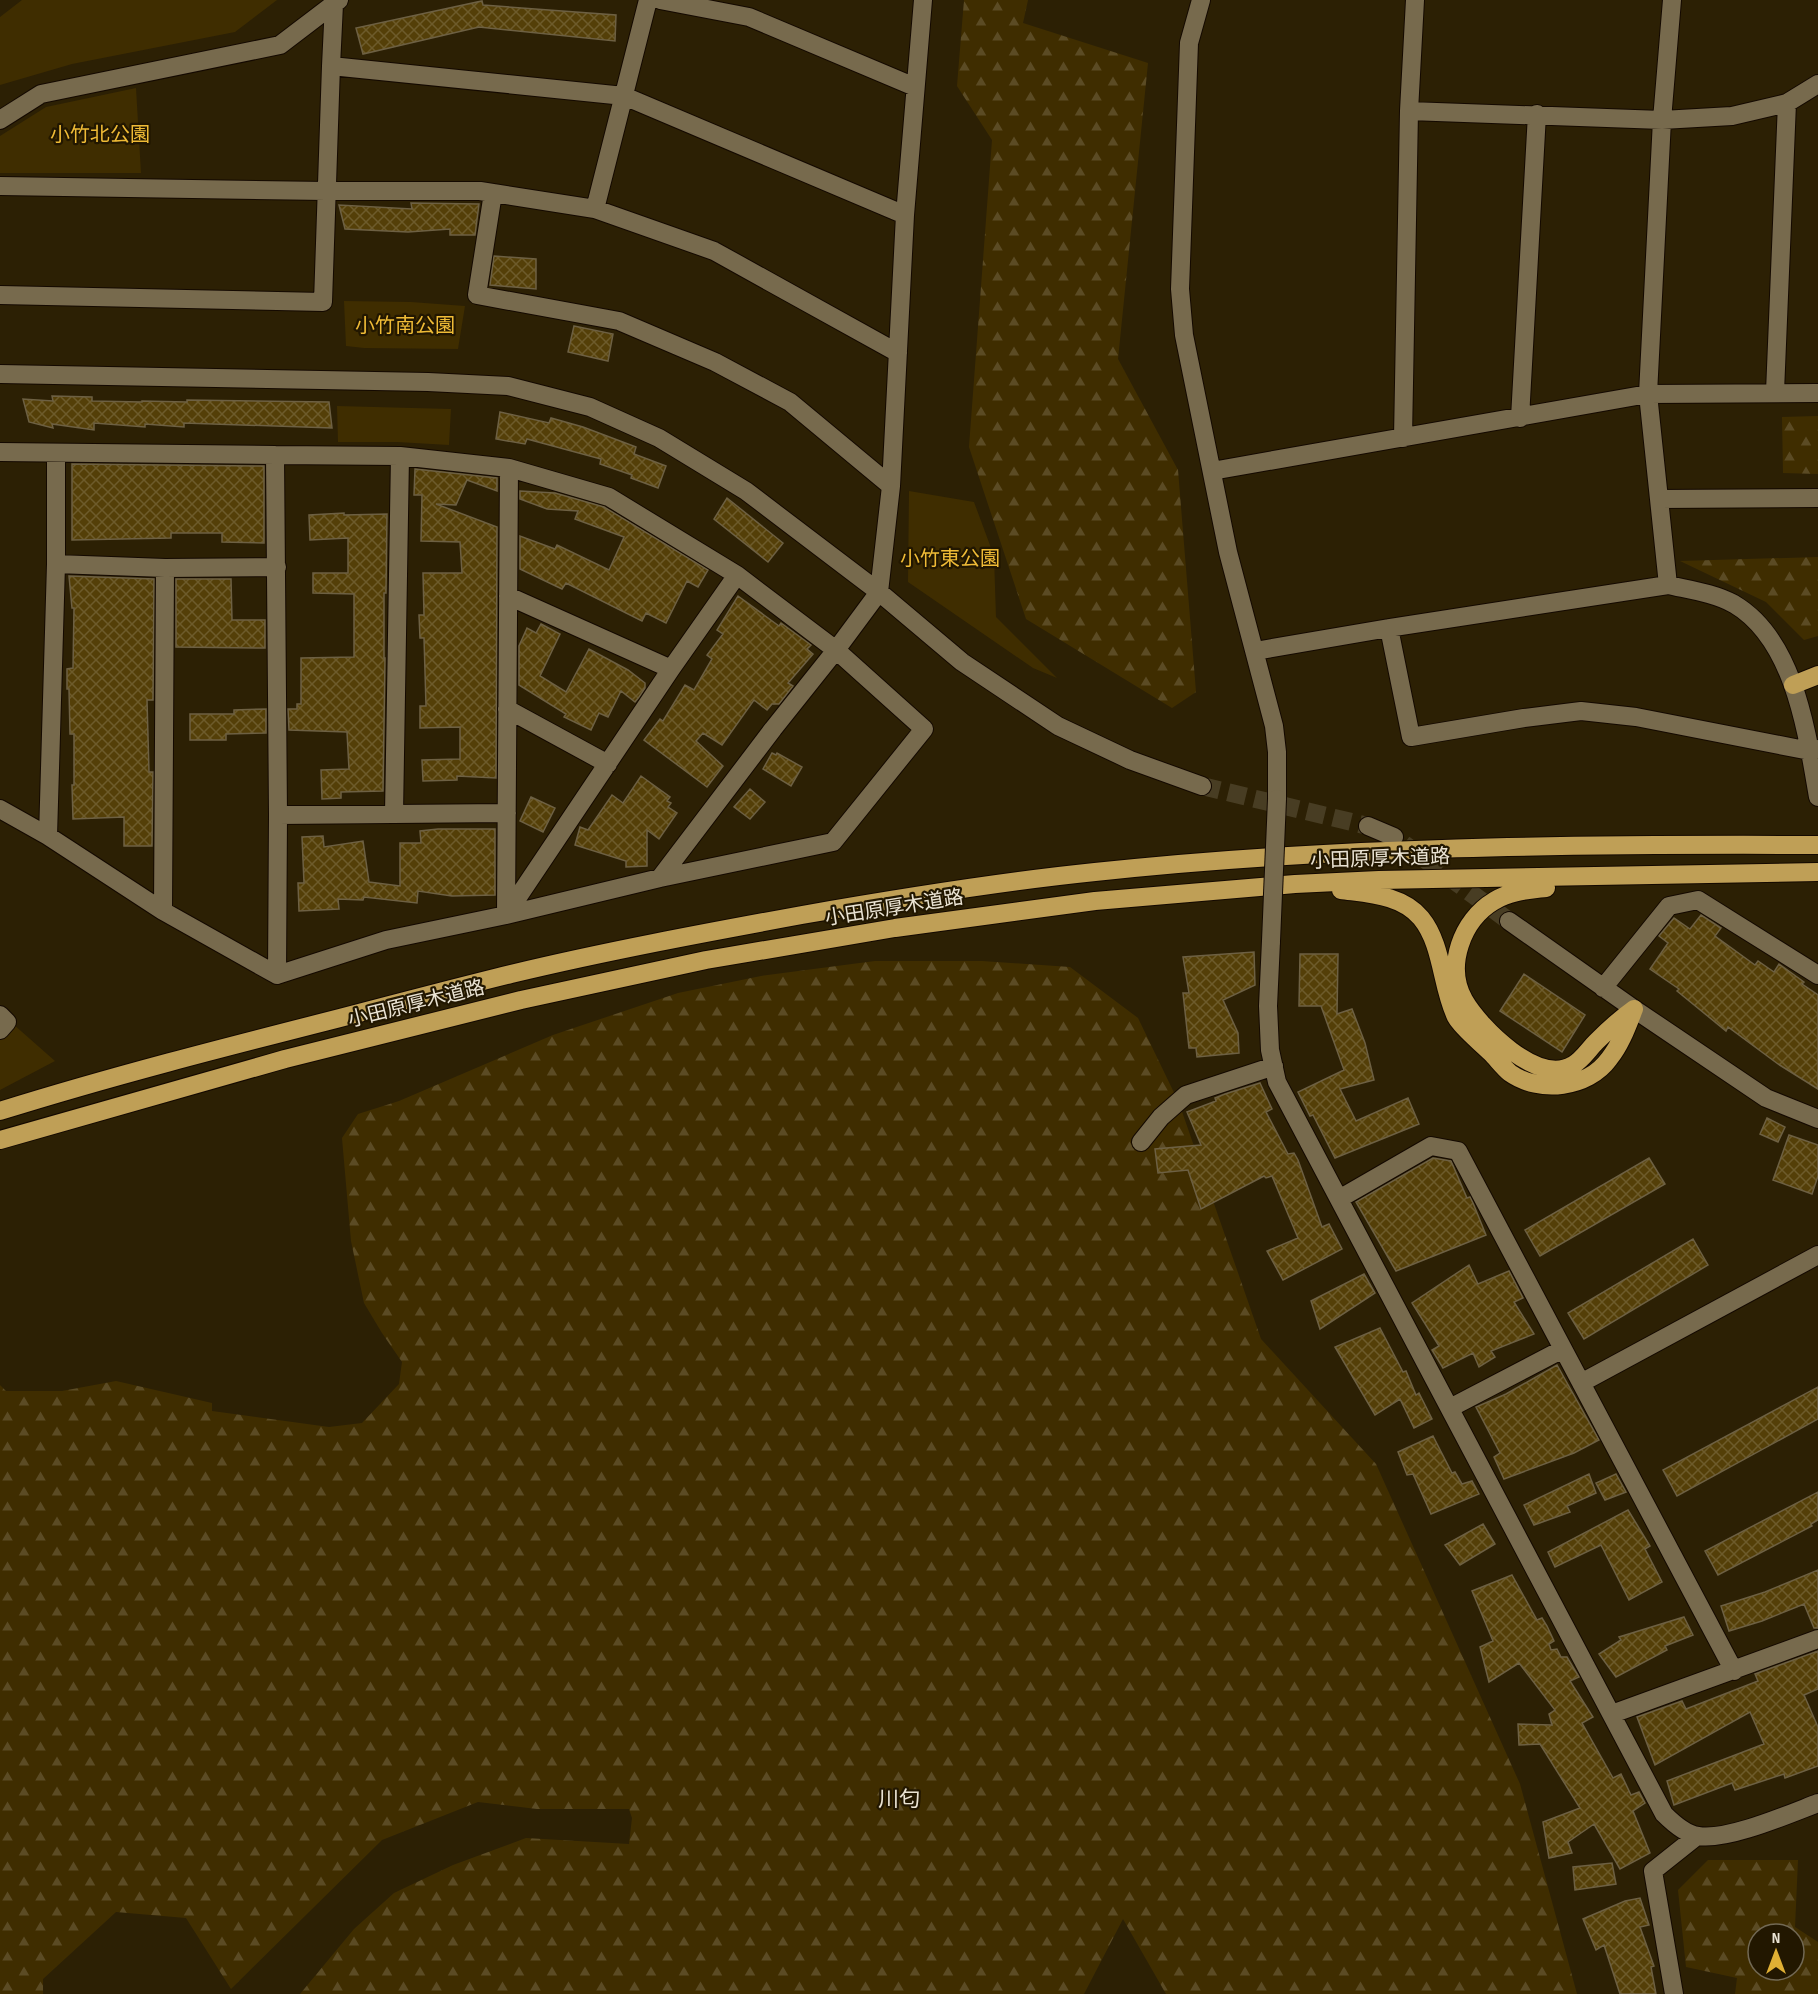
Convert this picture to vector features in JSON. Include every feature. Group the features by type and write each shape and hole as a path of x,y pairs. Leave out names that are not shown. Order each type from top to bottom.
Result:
{"highway":[{"path":"1793,685 1818,675"},
{"path":"1793,685 1818,681"},
{"name":"小田原厚木道路","path":"0,1111 46,1096 280,1033 512,974 701,933 890,900 1094,872 1259,858 1400,850 1514,847 1818,845"},
{"name":"小田原厚木道路","path":"0,1140 297,1056 521,1000 706,960 895,928 1095,901 1296,884 1379,880 1818,872"},
{"path":"1634,1010 1613,1024 1573,1065 1554,1069 1532,1065 1514,1054 1476,1017 1463,999 1457,981 1457,959 1462,936 1475,915 1495,900 1520,891 1613,880 1734,873"},
{"path":"1296,884 1384,896 1405,904 1420,917 1434,937 1443,977 1457,1020 1511,1073 1530,1083 1553,1086 1574,1083 1595,1073 1609,1060 1623,1037 1634,1010"}],"street":[{"path":"595,209 648,0"},
{"path":"660,0 749,17 915,87"},
{"path":"660,878 879,592 891,486 904,215 923,0"},
{"path":"1201,0 1189,44 1180,289 1184,335 1228,552 1274,726 1277,752 1277,799 1268,1006 1270,1050 1277,1082 1664,1814 1677,1826 1697,1836 1726,1835 1818,1803"},
{"path":"1402,438 1409,111 1415,0"},
{"path":"1668,585 1648,394 1662,120 1672,0"},
{"path":"0,295 323,302 331,66 336,2"},
{"path":"0,120 41,94 280,45 336,2"},
{"path":"331,66 624,96 904,215"},
{"path":"1409,111 1662,120 1732,116 1787,103 1818,84"},
{"path":"1775,392 1787,103"},
{"path":"1520,418 1538,114"},
{"path":"0,186 480,191 595,209 714,252 898,353"},
{"path":"493,193 477,295 619,321 715,362 790,402 891,486"},
{"path":"0,374 420,381 508,386 590,407 659,438 746,491 879,592 962,662 1058,726 1130,760 1202,786"},
{"path":"1212,471 1648,394 1818,393"},
{"path":"0,452 400,456 509,468 609,497 737,575 836,650 924,729 833,842 660,878 506,915 386,940 277,975 164,911 48,836 0,809"},
{"path":"48,836 56,564 56,453"},
{"path":"275,455 279,815 277,975"},
{"path":"394,814 400,456"},
{"path":"506,915 509,468"},
{"path":"1659,499 1818,498"},
{"path":"56,564 165,568 277,567"},
{"path":"164,911 165,568"},
{"path":"506,915 737,575"},
{"path":"1255,651 1668,585 1706,592 1734,604 1757,622 1774,643 1793,685 1814,750 1818,797"},
{"path":"508,597 671,669"},
{"path":"1389,628 1411,737 1581,711 1636,717 1814,750"},
{"path":"507,709 608,764"},
{"path":"279,815 507,813"},
{"path":"1368,826 1394,837"},
{"path":"1603,988 1669,906 1698,900 1818,975"},
{"path":"1509,921 1634,1010 1766,1098 1818,1119"},
{"path":"0,1015 7,1022 0,1030"},
{"path":"1141,1142 1161,1117 1186,1095 1274,1066"},
{"path":"1339,1199 1431,1146 1458,1151 1734,1671"},
{"path":"1581,1383 1818,1255"},
{"path":"1450,1408 1563,1349"},
{"path":"1612,1714 1818,1639"},
{"path":"1674,1994 1653,1871 1697,1836"}],"green space":[{"path":"22,0 277,0 235,32 72,64 0,85 0,17"},
{"path":"964,0 1028,0 1023,23 1148,63 1118,359 1178,470 1196,692 1172,708 1026,619 969,447 992,140 957,86"},
{"name":"小竹北公園","path":"136,88 141,173 0,173 0,136 46,107"},
{"name":"小竹南公園","path":"344,301 465,306 458,349 346,346"},
{"path":"337,406 451,409 449,445 338,442"},
{"path":"1818,416 1818,474 1783,473 1782,417"},
{"name":"小竹東公園","path":"909,491 974,502 994,556 996,617 1057,678 1033,668 908,582"},
{"path":"1818,557 1818,636 1804,640 1766,602 1680,561"},
{"path":"875,961 982,961 1070,967 1138,1018 1179,1103 1261,1339 1376,1464 1520,1784 1577,1994 1166,1994 1123,1919 1084,1994 300,1994 354,1929 394,1893 453,1865 526,1838 629,1844 632,1818 629,1809 537,1809 478,1802 382,1840 231,1989 186,1918 116,1912 43,1979 43,1994 0,1994 0,1385 6,1391 62,1391 116,1381 212,1403 212,1411 329,1427 362,1423 399,1384 402,1362 364,1303 351,1241 342,1138 358,1114 399,1101 553,1035 678,993 761,976"},
{"path":"13,1024 55,1061 0,1090 0,1039"},
{"path":"1708,1860 1798,1860 1795,1922 1746,1922 1746,1982 1806,1982 1806,1934 1818,1942 1818,1994 1735,1994 1737,1978 1686,1967 1678,1890"}],"building":[{"path":"482,1 483,5 616,15 615,41 479,27 363,54 356,28"},
{"path":"411,203 479,204 475,235 450,235 450,229 408,232 345,229 339,205 412,209"},
{"path":"494,256 536,259 536,289 490,285"},
{"path":"574,326 613,334 608,361 568,352"},
{"path":"52,396 92,397 92,401 329,402 332,428 184,423 184,427 145,424 145,427 94,423 94,430 52,424 53,428 29,422 23,399 53,401"},
{"path":"500,412 549,423 551,418 583,427 636,447 634,454 666,466 658,488 631,478 632,475 600,464 601,459 527,439 525,444 496,439"},
{"path":"72,464 264,466 264,543 222,542 222,533 171,533 171,538 72,540"},
{"path":"415,469 497,478 497,491 467,480 456,505 436,504 497,527 496,778 457,776 457,780 423,781 422,760 460,759 460,727 420,728 420,706 426,706 424,638 420,638 419,615 424,615 423,573 462,573 460,542 421,541 422,495 414,495"},
{"path":"520,491 555,493 604,507 708,570 698,587 687,581 666,623 646,613 642,621 566,583 562,589 520,569 520,536 555,549 557,545 609,570 624,537 575,519 578,511 547,509 520,499"},
{"path":"727,498 783,543 768,562 714,519"},
{"path":"344,513 344,515 387,514 386,593 384,593 383,791 341,792 341,798 322,799 321,770 349,769 347,732 289,730 288,709 297,709 297,704 301,704 301,658 354,657 354,594 313,593 313,573 348,573 348,538 310,540 309,515"},
{"path":"69,576 154,579 153,700 147,700 149,772 153,772 152,846 124,846 124,817 73,819 74,734 70,734 67,669 73,668 74,608 72,608"},
{"path":"176,579 231,579 232,620 265,620 265,648 176,647"},
{"path":"738,596 779,626 781,623 811,645 807,649 813,654 788,683 793,686 779,704 772,704 767,710 754,700 722,745 703,733 696,741 723,766 707,787 644,740 660,719 663,721 685,685 694,690 712,659 707,655 723,634 717,630"},
{"path":"541,624 560,634 540,676 566,692 589,649 628,670 645,683 645,688 639,697 635,702 621,691 608,717 599,713 591,730 564,717 566,714 519,685 519,646 527,628 536,633"},
{"path":"266,709 266,733 226,734 226,740 190,740 190,714 234,714 234,710"},
{"path":"772,753 776,755 777,753 802,767 791,786 763,769"},
{"path":"641,776 670,797 667,801 671,803 668,807 677,813 659,839 647,830 647,866 626,867 626,861 575,845 580,827 588,830 612,795 623,803"},
{"path":"750,789 765,802 750,819 734,807"},
{"path":"531,797 555,808 543,832 520,821"},
{"path":"495,829 495,895 452,896 418,891 417,903 364,897 363,900 338,899 339,909 299,911 298,883 304,883 302,837 323,836 324,847 363,841 369,882 400,886 400,843 421,843 420,831"},
{"path":"1701,915 1721,928 1715,936 1755,965 1758,961 1774,972 1779,964 1818,995 1818,1089 1778,1064 1728,1027 1726,1031 1677,991 1679,989 1650,969 1668,943 1659,936 1674,918 1690,929"},
{"path":"1254,952 1255,985 1223,1000 1238,1033 1239,1053 1197,1057 1196,1048 1189,1048 1183,993 1189,993 1183,957"},
{"path":"1300,954 1338,954 1337,1014 1352,1009 1365,1043 1374,1080 1340,1089 1356,1121 1408,1098 1419,1124 1335,1158 1313,1115 1310,1116 1298,1092 1344,1070 1321,1006 1299,1006"},
{"path":"1524,974 1585,1015 1562,1052 1500,1011"},
{"path":"1260,1083 1272,1109 1266,1112 1288,1154 1294,1153 1298,1160 1322,1227 1329,1224 1342,1249 1283,1280 1267,1251 1298,1238 1272,1176 1266,1178 1264,1176 1201,1209 1188,1170 1158,1173 1155,1149 1201,1145 1187,1112 1216,1101 1215,1098 1225,1094"},
{"path":"1767,1118 1785,1127 1778,1142 1760,1134"},
{"path":"1789,1135 1818,1145 1818,1176 1812,1194 1773,1180"},
{"path":"1433,1158 1451,1161 1467,1198 1470,1197 1473,1203 1486,1235 1396,1271 1356,1202"},
{"path":"1649,1158 1665,1184 1540,1256 1525,1230"},
{"path":"1693,1239 1708,1265 1584,1339 1568,1313"},
{"path":"1469,1265 1478,1284 1509,1271 1523,1298 1514,1302 1534,1334 1491,1351 1495,1357 1479,1367 1473,1353 1443,1368 1432,1350 1439,1346 1412,1303"},
{"path":"1364,1274 1375,1293 1320,1329 1311,1301"},
{"path":"1380,1328 1403,1372 1406,1371 1416,1395 1419,1393 1432,1419 1414,1428 1400,1399 1375,1415 1335,1347"},
{"path":"1557,1365 1599,1440 1574,1453 1504,1479 1494,1457 1500,1453 1476,1407 1506,1394"},
{"path":"1818,1387 1818,1419 1677,1496 1663,1470"},
{"path":"1433,1436 1452,1473 1455,1472 1462,1484 1472,1481 1479,1494 1431,1514 1413,1474 1407,1475 1398,1452"},
{"path":"1589,1474 1596,1493 1567,1506 1570,1512 1534,1525 1524,1505"},
{"path":"1616,1474 1626,1492 1605,1500 1596,1483"},
{"path":"1818,1492 1818,1520 1811,1524 1812,1526 1718,1575 1705,1551"},
{"path":"1628,1510 1650,1546 1645,1549 1662,1582 1629,1600 1601,1545 1555,1567 1548,1552"},
{"path":"1483,1524 1495,1544 1460,1565 1445,1545"},
{"path":"1818,1570 1818,1628 1814,1628 1804,1604 1729,1631 1721,1606 1765,1592"},
{"path":"1512,1575 1537,1620 1542,1618 1547,1626 1554,1641 1549,1644 1551,1650 1557,1649 1561,1657 1567,1657 1579,1677 1570,1681 1593,1717 1582,1723 1613,1778 1621,1774 1631,1795 1639,1792 1645,1803 1633,1811 1650,1853 1620,1869 1594,1824 1568,1842 1572,1853 1549,1858 1543,1822 1580,1808 1540,1744 1519,1745 1518,1724 1552,1725 1549,1714 1555,1710 1519,1663 1489,1682 1480,1647 1493,1641 1472,1591"},
{"path":"1684,1617 1693,1635 1665,1646 1667,1650 1616,1677 1599,1654 1621,1640 1619,1637"},
{"path":"1818,1651 1818,1689 1804,1695 1818,1727 1818,1766 1785,1778 1784,1774 1735,1790 1732,1783 1674,1805 1667,1781 1764,1744 1750,1712 1655,1765 1637,1717 1682,1701 1686,1709 1758,1681 1755,1674"},
{"path":"1612,1863 1616,1884 1575,1890 1573,1867"},
{"path":"1640,1898 1649,1925 1640,1927 1654,1966 1651,1967 1656,1994 1620,1994 1604,1945 1596,1950 1583,1919 1625,1901"}],"tunnel":[{"path":"1202,786 1368,826"},
{"path":"1404,844 1509,921"}],"district":[{"name":"川匂","path":"899,1799"}]}
